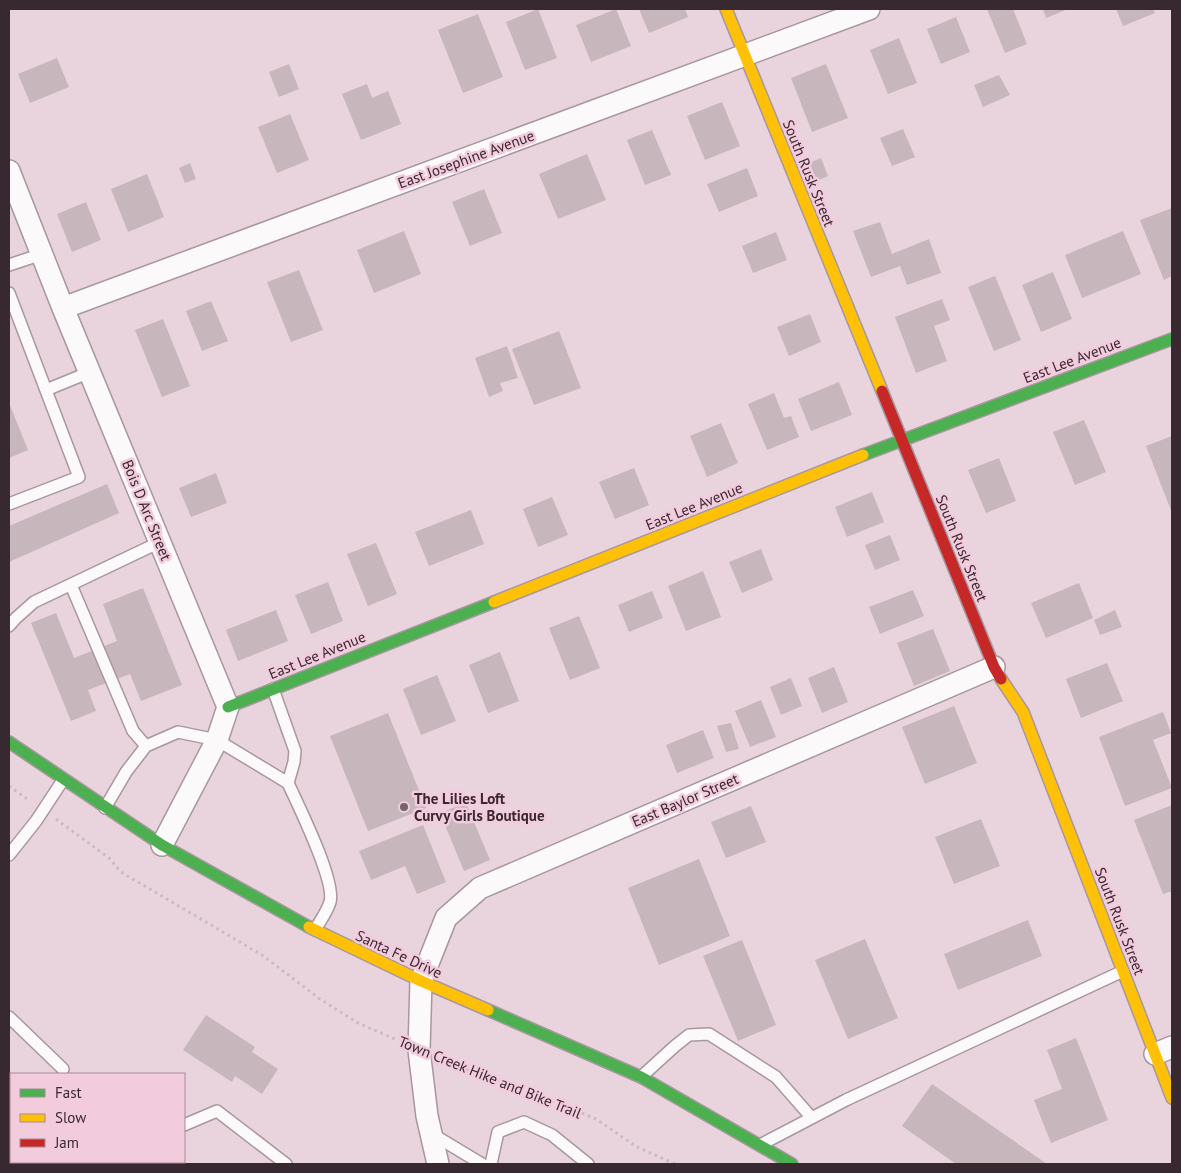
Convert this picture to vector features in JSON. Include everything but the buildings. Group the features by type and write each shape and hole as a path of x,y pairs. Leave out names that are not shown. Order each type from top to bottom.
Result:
{"street":[{"name":"South Rusk Street","path":"726,9 994,667 1023,712 1123,971 1164,1051 1172,1098"},
{"name":"East Josephine Avenue","path":"63,308 868,9"},
{"name":"Bois D Arc Street","path":"9,171 63,308 228,707"},
{"name":"East Lee Avenue","path":"228,707 902,440 1172,338"},
{"name":"East Baylor Street","path":"422,981 446,918 480,888 994,667"},
{"path":"162,844 217,740 228,707"},
{"name":"Santa Fe Drive","path":"9,742 63,780 162,844 315,930 422,981 641,1078 792,1164"},
{"path":"422,981 419,1050 427,1116 438,1164"}],"lane":[{"path":"9,265 42,254"},
{"path":"9,293 79,476 9,504"},
{"path":"46,390 90,372"},
{"path":"9,626 34,602 160,542"},
{"path":"71,585 132,731 146,746"},
{"path":"272,689 295,750 294,762 288,783"},
{"path":"105,808 126,772 146,746 178,732 217,740 288,783 316,843 330,889 330,901 315,930"},
{"path":"9,855 63,780"},
{"path":"760,1145 846,1100 1123,971"},
{"path":"9,1017 63,1069"},
{"path":"641,1078 689,1035 709,1034 776,1077 811,1117"},
{"path":"185,1125 218,1110 280,1163"},
{"path":"491,1164 498,1132 524,1122 552,1135 588,1164"},
{"path":"431,1134 482,1164"}],"path":[{"name":"Town Creek Hike and Bike Trail","path":"9,786 109,858 121,872 262,955 320,999 358,1023 458,1067 539,1095 583,1114 611,1129 637,1147 675,1164"}],"traffic: fast":[{"path":"863,455 1172,339"},
{"path":"228,707 494,602"},
{"path":"9,742 162,845 309,927"},
{"path":"488,1010 641,1077 792,1164"}],"traffic: slow":[{"path":"726,9 882,391"},
{"path":"494,602 863,455"},
{"path":"1001,679 1023,712 1172,1098"},
{"path":"309,927 421,981 488,1010"}],"traffic: jam":[{"path":"882,391 994,667 1001,679"}],"place":[{"name":"The Lilies Loft Curvy Girls Boutique","path":"404,807"}]}
